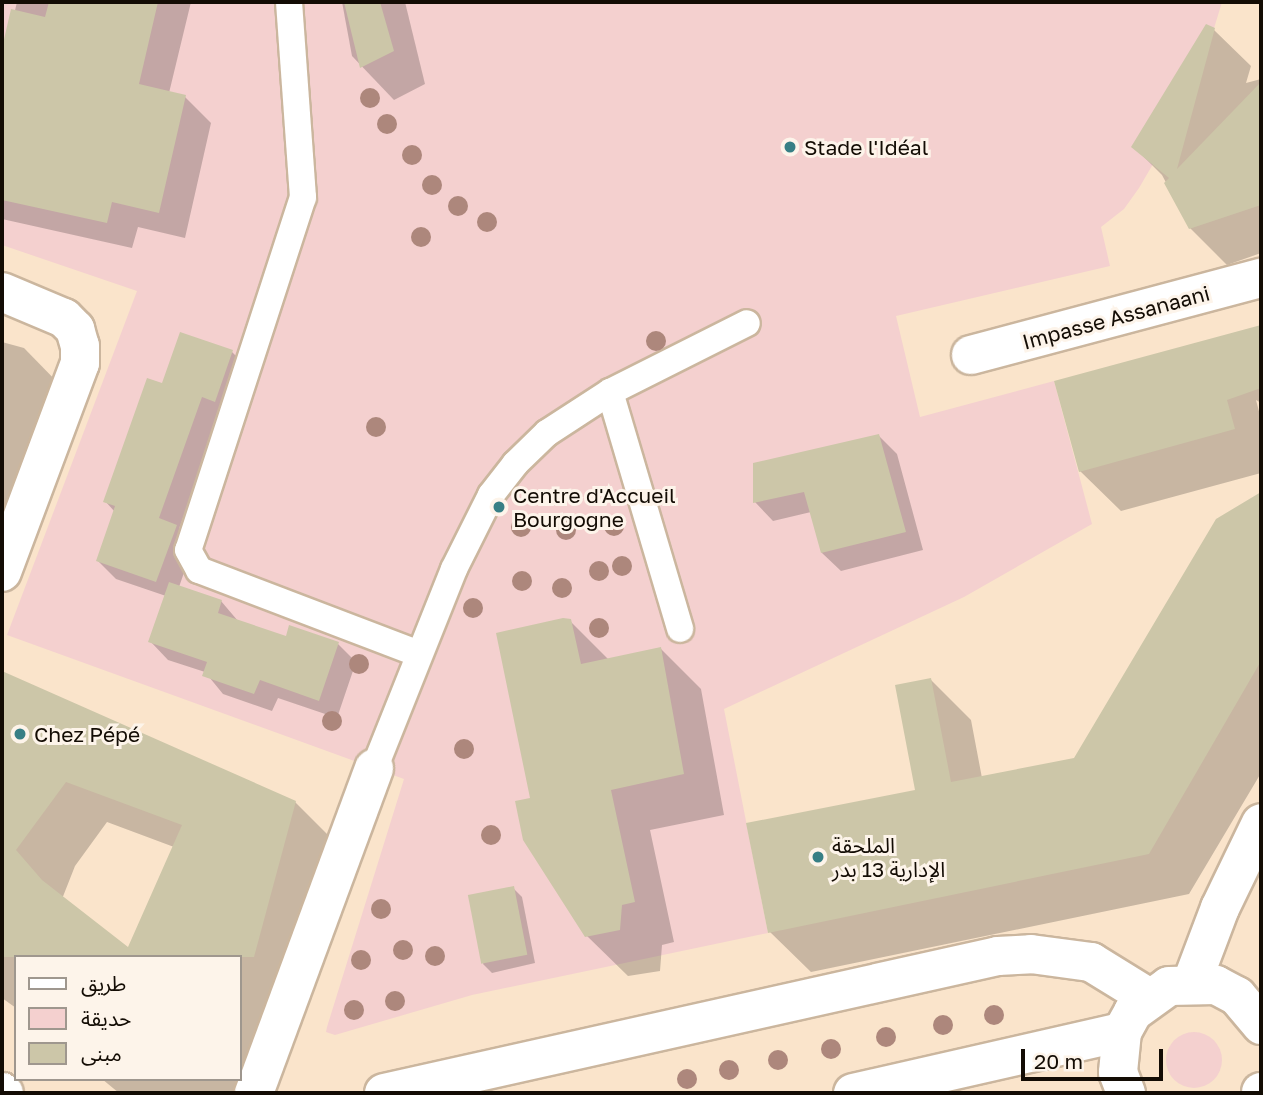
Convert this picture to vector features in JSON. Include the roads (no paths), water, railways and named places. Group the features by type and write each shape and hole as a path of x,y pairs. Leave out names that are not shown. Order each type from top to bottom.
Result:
{"street":[{"name":"Impasse Assanaani","path":"971,355 1261,278"},
{"path":"2,292 64,318 75,329 80,346 79,363 2,572"},
{"path":"254,1093 374,769"},
{"path":"1192,982 1220,908 1261,823"},
{"path":"384,1093 998,956 1031,954 1091,962 1149,996"},
{"path":"1126,1093 1118,1072 1122,1032 1133,1012 1149,996 1169,986 1192,982 1216,985 1237,996 1261,1024"},
{"path":"853,1093 1122,1032"}],"lane":[{"path":"289,2 303,197 188,550 199,570 419,654"},
{"path":"374,769 419,654 491,495 515,464 547,433 610,392 747,323"},
{"path":"610,392 680,629"}],"place":[{"name":"Stade l'Idéal","path":"790,147"},
{"name":"Centre d'Accueil Bourgogne","path":"499,507"},
{"name":"Chez Pépé","path":"20,734"},
{"name":"الملحقة الإدارية 13 بدر","path":"818,857"}]}
